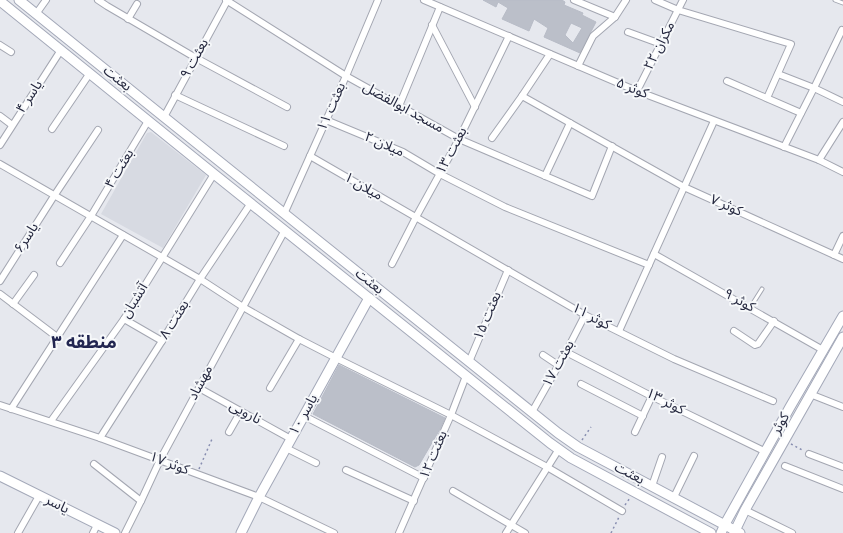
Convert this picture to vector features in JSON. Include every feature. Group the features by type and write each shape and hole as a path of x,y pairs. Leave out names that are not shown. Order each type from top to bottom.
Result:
{"main road":[{"name":"بعثت","path":"19,0 558,433 578,447 674,497 723,529 737,532"},
{"name":"بعثت","path":"0,1 558,449 571,458 711,533"},
{"path":"75,61 82,51"},
{"name":"یاسر ۱۰","path":"241,533 259,497 369,298"},
{"name":"کوثر","path":"723,529 790,407 843,316"},
{"name":"کوثر","path":"737,532 745,510 843,337"},
{"path":"487,393 495,383"},
{"name":"یاسر","path":"0,476 39,496 95,529 115,533"}],"street":[{"path":"36,14 46,0"},
{"path":"98,0 196,58 286,107"},
{"name":"مسجد ابوالفضل","path":"226,0 346,76 459,139 592,196 612,146"},
{"name":"بعثت ۹","path":"164,117 226,0"},
{"name":"بعثت ۱۱","path":"284,214 346,76 378,0"},
{"name":"کوثر ۵","path":"424,0 637,91 820,160 843,172"},
{"path":"574,0 615,17"},
{"path":"578,66 593,36 615,17 626,0"},
{"path":"655,0 678,10 792,44 768,98"},
{"name":"مکران ۲۲","path":"637,91 683,0"},
{"path":"128,19 137,4"},
{"path":"399,106 440,7"},
{"path":"432,25 475,106"},
{"path":"784,147 842,30"},
{"path":"628,32 661,44"},
{"name":"بعثت ۱۳","path":"392,264 459,139 509,36"},
{"path":"0,45 11,52"},
{"name":"یاسر ۴","path":"0,145 61,50"},
{"path":"492,138 550,54"},
{"path":"52,129 90,73"},
{"path":"778,74 814,88 843,102"},
{"path":"727,81 801,113"},
{"path":"176,95 284,146"},
{"name":"کوثر ۷","path":"522,96 684,187 843,259"},
{"path":"0,116 12,125"},
{"name":"میلان ۲","path":"326,120 403,152 440,174 505,207 649,264"},
{"name":"بعثت ۴","path":"60,264 91,216 148,121"},
{"path":"619,331 714,121"},
{"path":"820,160 843,122"},
{"path":"545,176 570,123"},
{"name":"یاسر۶","path":"0,281 98,130"},
{"name":"میلان ۱","path":"310,156 416,217"},
{"path":"0,164 161,258 200,279 243,307 299,339 451,415 547,467 622,511"},
{"name":"آتشبان","path":"50,421 124,319 214,174"},
{"name":"بعثت ۸","path":"100,438 200,279 251,203"},
{"name":"کوثر ۱۱","path":"416,217 585,315 674,359 773,401"},
{"name":"مهشاد","path":"125,533 160,460 285,230"},
{"path":"11,409 123,235"},
{"path":"834,255 843,236"},
{"name":"کوثر ۹","path":"654,254 823,350"},
{"name":"بعثت ۱۵","path":"469,362 508,270"},
{"path":"13,304 34,275"},
{"path":"0,294 57,337"},
{"name":"بعثت ۱۷","path":"532,412 585,315"},
{"path":"124,319 162,341"},
{"path":"734,331 754,345 758,344 774,321"},
{"path":"270,388 299,339"},
{"name":"کوثر ۱۳","path":"566,352 766,452"},
{"path":"543,355 558,366"},
{"name":"بعثت ۱۲","path":"400,533 451,415 466,376"},
{"path":"582,384 643,416"},
{"name":"نارویی","path":"199,388 291,439"},
{"path":"810,394 843,406"},
{"path":"635,432 652,396"},
{"name":"کوثر ۱۷","path":"0,405 100,438 259,497 334,533"},
{"path":"229,432 241,411"},
{"path":"304,416 424,478"},
{"path":"286,448 316,463"},
{"path":"506,533 558,449"},
{"path":"809,454 843,467"},
{"path":"674,497 694,456"},
{"path":"652,486 662,457"},
{"path":"94,464 141,501"},
{"path":"785,466 843,489"},
{"path":"346,470 414,501"},
{"path":"453,491 512,524 525,533"},
{"path":"18,533 39,496"},
{"path":"745,510 792,533"}],"lane":[{"path":"835,0 843,3"},
{"path":"750,308 762,290"}],"path":[{"path":"578,447 590,427"},
{"path":"197,474 212,439"},
{"path":"784,441 809,454"}],"shaded area":[{"path":"151,132 206,175 163,248 101,214 147,133"}],"building":[{"path":"483,0 562,0 565,2 564,5 583,13 582,15 596,22 580,53 544,37 548,28 534,19 529,31 502,19 508,8 498,2 496,7","holes":["571,23 582,28 573,43 565,35"]},
{"path":"339,365 445,418 419,465 415,467 313,414"}],"district":[{"name":"منطقه ۳","path":"84,343"}]}
